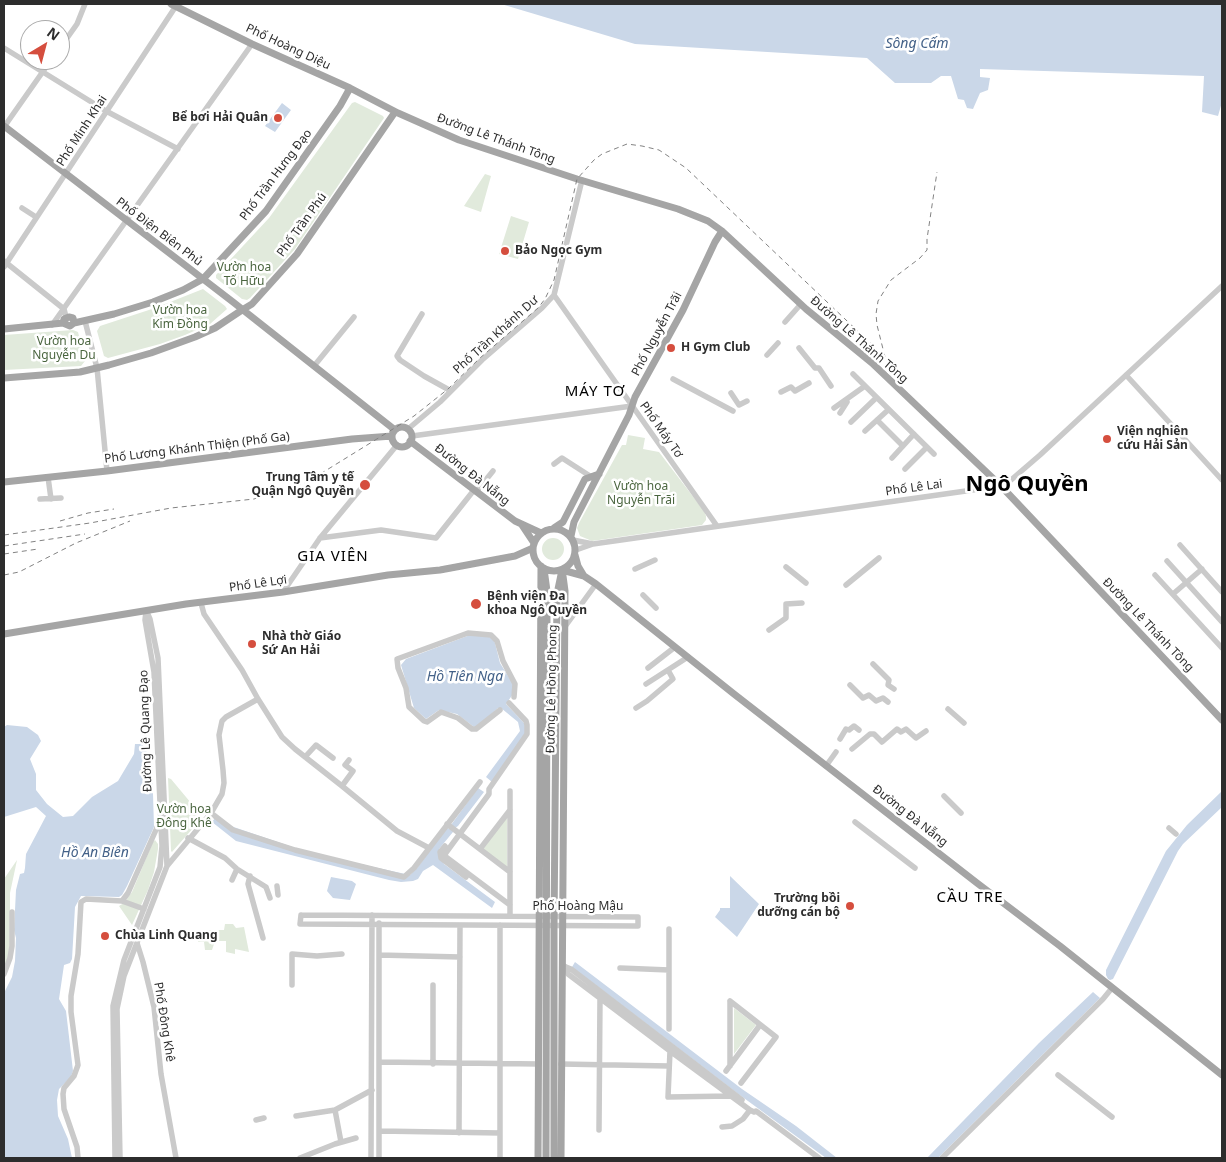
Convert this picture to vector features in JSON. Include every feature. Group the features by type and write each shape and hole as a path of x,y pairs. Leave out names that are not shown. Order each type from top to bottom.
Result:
{"main road":[{"name":"Phố Hoàng Diệu","path":"174,5 252,44 350,88 395,112"},
{"name":"Phố Trần Hưng Đạo","path":"65,320 70,326 74,323 153,302 183,290 203,279 266,211 317,140 350,88"},
{"name":"Đường Lê Thánh Tông","path":"395,112 459,140 694,215 722,232 801,304 872,363 1001,486 1222,720"},
{"name":"Phố Trần Phú","path":"4,378 72,373 150,353 196,338 253,303 297,254 395,112"},
{"name":"Phố Điện Biên Phủ","path":"4,126 314,366 393,433"},
{"name":"Phố Nguyễn Trãi","path":"572,538 574,522 629,415 635,397 683,310 715,242 722,232"},
{"path":"4,328 52,325 65,320"},
{"path":"401,427 408,429 411,439 404,446 396,445 393,433 401,427"},
{"name":"Phố Lương Khánh Thiện (Phố Ga)","path":"4,482 107,471 393,433"},
{"name":"Đường Đà Nẵng","path":"411,439 514,522 541,533"},
{"path":"575,552 573,561 562,570 553,571 543,567 535,559 534,546 541,533 563,522 585,479 599,474"},
{"name":"Đường Đà Nẵng","path":"522,524 534,546"},
{"path":"552,529 562,530 572,538 578,566 584,576"},
{"name":"Phố Lê Lợi","path":"4,634 186,604 283,592 388,575 440,570 515,556 534,546"},
{"name":"Phố Lê Lợi","path":"515,556 535,559"},
{"name":"Đường Lê Hồng Phong","path":"538,1158 539,916 547,591 543,567"},
{"name":"Đường Lê Hồng Phong","path":"543,567 544,681 551,916"},
{"name":"Đường Đà Nẵng","path":"562,570 584,576 596,584 1222,1075"},
{"name":"Đường Lê Hồng Phong","path":"561,1158 564,966 559,792 560,681 557,591 562,570"},
{"name":"Đường Lê Hồng Phong","path":"560,681 565,591 562,570"},
{"path":"547,591 552,586 557,591"},
{"name":"Đường Lê Hồng Phong","path":"546,1158 550,926 559,792"},
{"name":"Đường Lê Hồng Phong","path":"550,926 554,1158"}],"street":[{"path":"70,34 77,24 85,4"},
{"name":"Phố Minh Khai","path":"4,264 65,174 174,5"},
{"path":"52,325 252,44"},
{"path":"4,48 106,111 178,150"},
{"path":"4,126 44,70"},
{"name":"Phố Trần Khánh Dư","path":"408,429 554,295 582,180"},
{"path":"22,208 36,217"},
{"path":"4,264 64,309 65,320"},
{"name":"Phố Lê Lai","path":"575,552 592,544 1001,486 1026,467 1222,286"},
{"name":"Phố Máy Tơ","path":"554,295 717,526"},
{"path":"784,322 801,304"},
{"path":"422,314 397,356 424,376 451,391"},
{"path":"314,366 354,318"},
{"path":"85,321 97,368 107,471"},
{"path":"766,355 778,343"},
{"path":"799,348 815,368 819,368 831,386"},
{"path":"852,374 934,454"},
{"path":"1126,375 1222,480"},
{"path":"673,379 733,411"},
{"path":"781,392 791,387 795,391 808,384"},
{"path":"834,408 865,386"},
{"path":"731,393 739,405 747,401"},
{"path":"840,413 850,398"},
{"path":"851,422 876,398"},
{"path":"411,439 632,406"},
{"path":"865,432 888,410"},
{"path":"877,420 903,446"},
{"path":"892,458 914,434"},
{"path":"283,592 320,538 396,445"},
{"path":"905,469 927,447"},
{"path":"554,464 562,458 590,476"},
{"path":"320,538 381,530 436,538 493,471"},
{"path":"48,477 51,499"},
{"path":"40,499 61,498"},
{"name":"Phố Lê Lai","path":"572,538 592,544"},
{"path":"1180,545 1222,592"},
{"path":"846,585 879,558"},
{"path":"635,569 655,560"},
{"path":"1167,561 1222,622"},
{"path":"786,567 806,582"},
{"path":"1173,594 1202,569"},
{"path":"1155,575 1222,648"},
{"path":"564,628 596,584"},
{"path":"643,595 656,608"},
{"path":"201,603 204,614 242,670 282,737 397,831 418,844 429,848"},
{"path":"769,630 786,618 786,604 802,603"},
{"name":"Đường Lê Quang Đạo","path":"146,611 150,619 158,658 167,866"},
{"name":"Đường Lê Quang Đạo","path":"120,1158 117,1009 134,942 160,867 162,846 154,666 145,620 146,611"},
{"path":"500,710 476,729 472,729 454,716 441,712 428,722 424,722 409,707 397,659 468,633 491,635 497,640 503,661 515,684 514,697"},
{"path":"648,668 675,647"},
{"path":"646,684 688,657"},
{"path":"873,664 890,680 888,685 894,689"},
{"path":"636,708 672,679 668,670"},
{"path":"850,685 863,698 869,695 876,702 883,698 888,702"},
{"path":"134,942 167,866 188,838 211,813 222,794 224,783 219,735 222,721 258,699"},
{"path":"510,703 526,721 528,725 527,734 446,851 446,857 510,910"},
{"path":"948,710 964,723"},
{"path":"840,739 846,729 849,730 854,726 859,730"},
{"path":"852,749 870,734 874,734 882,742 897,730 901,732 906,730 916,738 926,731"},
{"path":"305,757 316,745 333,758"},
{"path":"826,766 836,752"},
{"path":"342,786 353,772 345,765 350,760"},
{"path":"211,813 235,832 259,840 404,877 414,868 480,782"},
{"path":"510,791 510,910"},
{"path":"944,796 961,813"},
{"path":"480,849 510,810"},
{"path":"122,901 128,894 164,812"},
{"path":"855,822 915,868"},
{"path":"447,824 510,872"},
{"path":"1169,828 1176,834"},
{"path":"188,838 225,858 237,869 266,887 270,898"},
{"path":"160,867 167,866"},
{"path":"232,880 237,869"},
{"path":"250,876 248,884 263,938"},
{"path":"277,886 278,895"},
{"path":"78,1158 77,1147 64,1109 63,1094 64,1088 74,1076 78,1065 71,1012 71,996 78,954 81,902 86,899 122,901 144,909"},
{"name":"Phố Hoàng Mậu","path":"510,910 539,916 638,917 638,926 300,924 301,915 478,915 510,910"},
{"path":"4,974 11,952 12,912"},
{"path":"341,915 341,924"},
{"path":"376,915 372,1090 375,1149 379,1158"},
{"path":"478,915 479,925"},
{"path":"372,1158 379,1131 379,955 376,924"},
{"path":"459,1133 460,925"},
{"path":"500,925 500,1158"},
{"path":"669,929 669,1029"},
{"name":"Đường Lê Quang Đạo","path":"115,1158 113,1006 120,975 134,942"},
{"name":"Phố Đông Khê","path":"134,942 143,962 154,1007 162,1074 176,1158"},
{"path":"292,985 292,954 317,956 342,954"},
{"path":"379,955 460,956"},
{"path":"130,961 137,958 143,962"},
{"path":"564,966 568,974 731,1096 753,1110"},
{"path":"564,966 571,969 753,1110 819,1158"},
{"path":"620,968 669,970"},
{"path":"433,985 433,1064"},
{"path":"942,1158 1112,988"},
{"path":"599,1130 600,998"},
{"path":"741,1083 776,1037 730,1001 728,1069 760,1025"},
{"path":"670,1051 668,1097 731,1096"},
{"path":"379,1062 539,1064"},
{"path":"561,1064 670,1066"},
{"path":"1058,1075 1112,1117"},
{"path":"296,1116 335,1110 372,1090"},
{"path":"335,1110 341,1142"},
{"path":"722,1127 732,1126 753,1110"},
{"path":"256,1120 264,1118"},
{"path":"379,1131 500,1134"},
{"path":"300,1158 356,1138"}],"green space":[{"name":"Vườn hoa Tố Hữu","path":"355,102 384,118 295,249 250,298 247,300 242,299 216,278 216,275 269,218 352,103"},
{"path":"485,174 491,176 481,212 464,206"},
{"path":"511,216 529,222 518,259 499,254"},
{"name":"Vườn hoa Kim Đồng","path":"203,289 227,309 210,324 160,344 108,358 104,356 97,331 100,326 155,308"},
{"name":"Vườn hoa Nguyễn Du","path":"73,330 78,332 85,361 81,366 4,370 4,335"},
{"name":"Vườn hoa Nguyễn Trãi","path":"628,435 645,438 643,449 659,452 704,511 706,520 702,525 592,541 580,536 577,528 579,523 622,445 626,445"},
{"path":"553,538 561,541 564,549 561,557 553,560 545,557 542,549 545,541"},
{"name":"Vườn hoa Đông Khê","path":"168,778 171,779 201,815 201,819 172,852 171,851"},
{"path":"507,817 507,867 483,849"},
{"name":"Vườn hoa Đông Khê","path":"155,840 158,844 158,849 154,872 132,925 119,906 124,903 132,892"},
{"path":"17,860 10,893 10,958 4,973 4,879"},
{"path":"225,924 233,924 236,928 244,927 249,952 235,949 235,954 226,952 226,941 215,941 212,950 205,950 204,942 198,942 197,930 224,930"},
{"path":"734,1008 756,1025 734,1054"}],"water":[{"name":"Sông Cấm","path":"501,4 1222,4 1222,102 1218,116 1202,112 1204,76 980,69 980,77 990,78 988,90 980,93 973,109 967,108 964,100 958,99 951,76 941,76 931,83 895,83 867,58 635,44"},
{"name":"Bể bơi Hải Quân","path":"282,103 291,110 275,132 265,126"},
{"name":"Hồ Tiên Nga","path":"470,635 494,639 500,663 513,684 513,694 506,704 525,724 525,734 492,782 486,777 520,731 518,722 501,708 498,708 479,725 474,727 457,714 439,710 426,719 414,708 401,665 406,659"},
{"name":"Hồ An Biên","path":"7,725 27,727 38,735 41,741 30,759 36,774 36,790 47,804 63,817 73,816 92,797 118,781 134,754 135,744 142,744 152,761 154,827 127,886 119,897 81,896 75,907 72,959 70,963 64,965 59,999 66,1011 73,1071 71,1077 59,1089 57,1100 58,1116 68,1139 72,1158 4,1158 4,993 12,977 15,961 16,890 20,874 24,873 26,854 46,816 36,807 4,817 4,727"},
{"path":"478,788 484,792 455,828 451,825"},
{"path":"1222,791 1222,807 1178,851 1113,979 1108,979 1106,970 1166,851 1187,825"},
{"path":"215,818 219,822 310,853 410,875 447,828 453,830 453,832 439,849 444,864 495,902 492,908 433,865 423,871 418,879 413,881 389,880 236,841 212,822"},
{"path":"730,876 759,904 737,937 715,917 720,908 730,908"},
{"path":"331,877 352,881 356,884 350,900 333,898 327,891"},
{"path":"575,962 742,1089 796,1126 837,1158 826,1158 737,1093 572,967"},
{"path":"1093,992 1100,998 938,1158 927,1158 1039,1043"}],"railway":[{"path":"4,535 90,523 171,508 254,499 304,483 414,416 448,389 480,358 538,308 545,299 554,280 577,179 602,154 627,144 659,150 686,168 885,357"},
{"path":"885,357 877,325 878,301 891,280 920,258 927,250 937,172"},
{"path":"60,521 88,513 114,509"},
{"path":"4,575 19,572 76,543 130,521"},
{"path":"4,546 85,534"},
{"path":"4,554 38,549"}],"place":[{"name":"Bể bơi Hải Quân","path":"278,118"},
{"name":"Bảo Ngọc Gym","path":"505,251"},
{"name":"H Gym Club","path":"671,348"},
{"name":"Viện nghiên cứu Hải Sản","path":"1107,439"},
{"name":"Trung Tâm y tế Quận Ngô Quyền","path":"365,485"},
{"name":"Bệnh viện Đa khoa Ngô Quyền","path":"476,604"},
{"name":"Nhà thờ Giáo Sứ An Hải","path":"252,644"},
{"name":"Trường bồi dưỡng cán bộ","path":"850,906"},
{"name":"Chùa Linh Quang","path":"105,936"}],"district":[{"name":"MÁY TƠ","path":"595,392"},
{"name":"Ngô Quyền","path":"1027,485"},
{"name":"GIA VIÊN","path":"333,557"},
{"name":"CẦU TRE","path":"970,898"}]}
